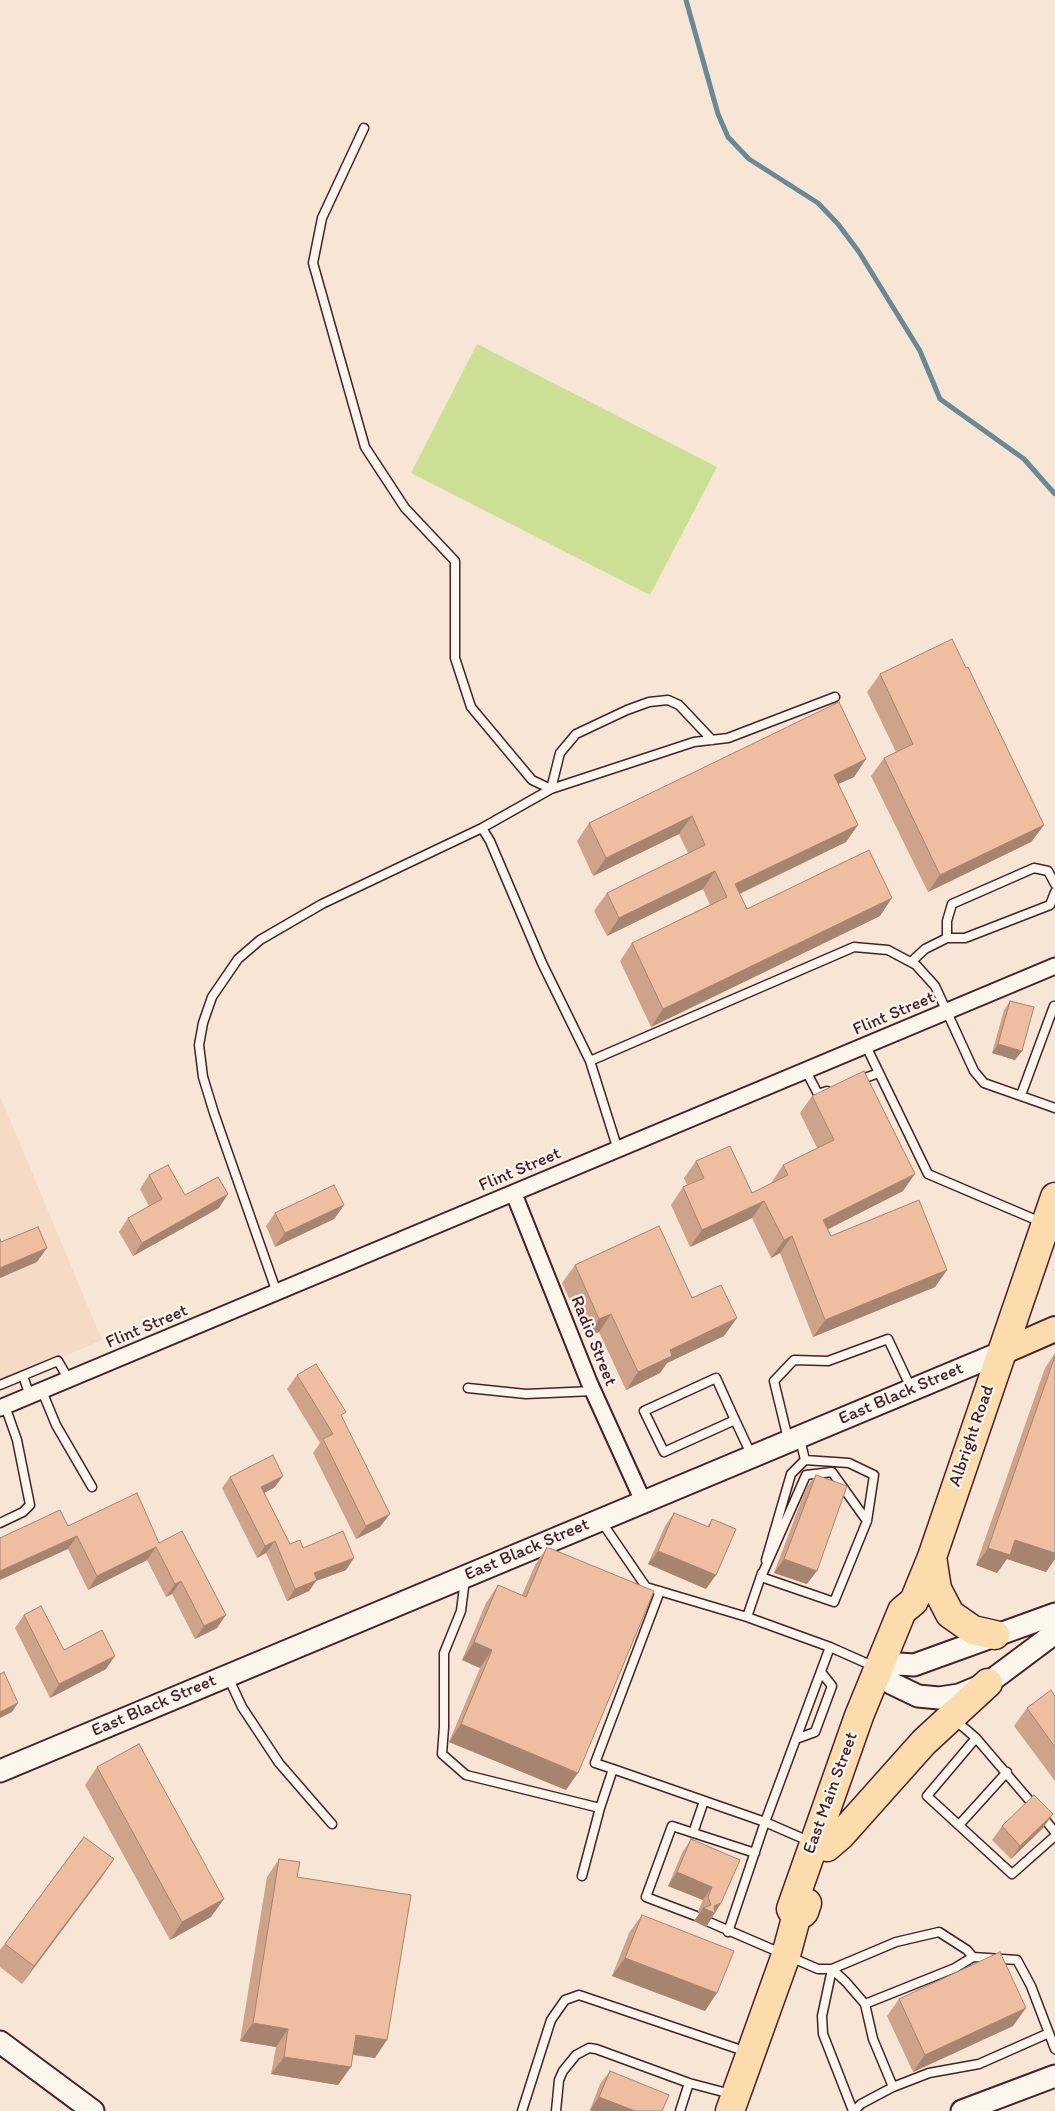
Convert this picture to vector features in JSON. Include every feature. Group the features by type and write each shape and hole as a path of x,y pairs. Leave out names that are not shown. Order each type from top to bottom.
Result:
{"highway":[{"name":"Albright Road","path":"890,1672 902,1611 914,1601 932,1557 1000,1353 1055,1197"},
{"path":"932,1557 937,1589 950,1614 973,1630 996,1635"},
{"name":"East Main Street","path":"733,2103 786,1954 796,1918 804,1912 820,1845 850,1767 859,1716 890,1672"},
{"path":"820,1845 847,1829 924,1742 988,1683"}],"main road":[{"name":"East Black Street","path":"1000,1353 1055,1330"}],"street":[{"name":"Flint Street","path":"3,1407 1055,966"},
{"name":"Radio Street","path":"514,1194 593,1390 643,1501"},
{"name":"East Black Street","path":"0,1770 1000,1353"},
{"path":"890,1672 1055,1614"},
{"path":"890,1672 918,1696 939,1698 959,1695 988,1683 1055,1633"},
{"path":"0,2042 93,2111"},
{"path":"962,2111 1055,2076"}],"lane":[{"path":"364,128 322,218 313,263 364,447 405,508 455,561 455,658 471,707 532,780 551,789"},
{"path":"278,1292 203,1077 199,1045 203,1023 212,997 238,959 260,940 322,904 482,828 551,789 694,742 728,738 835,697"},
{"path":"551,789 560,753 576,734 627,710 649,702 668,700 679,705 712,740"},
{"path":"482,828 490,841 542,963 590,1061 618,1150"},
{"path":"947,938 947,921 952,904 1034,868 1048,871 1055,884"},
{"path":"911,962 925,949 947,938 965,938 1050,904 1055,892"},
{"path":"590,1061 854,947 888,950 911,962 935,986 974,1071 984,1083 1055,1108"},
{"path":"1020,1095 1054,1006"},
{"path":"866,1046 928,1174 1046,1224"},
{"path":"806,1071 818,1094 835,1088"},
{"path":"853,1082 879,1073"},
{"path":"805,1460 794,1439 774,1381 794,1360 828,1361 888,1339 912,1390"},
{"path":"0,1385 58,1361 69,1380"},
{"path":"23,1376 56,1425 92,1487"},
{"path":"735,1420 664,1452 644,1411 716,1378 752,1456"},
{"path":"468,1388 526,1394 593,1390"},
{"path":"0,1523 23,1512 30,1505 18,1440 3,1407"},
{"path":"761,1577 834,1602 867,1520 874,1475 849,1464 805,1460"},
{"path":"748,1617 791,1474 805,1460"},
{"path":"761,1577 806,1475 832,1472 867,1520"},
{"path":"600,1519 646,1587 748,1617 830,1646 890,1672"},
{"path":"465,1576 461,1610 444,1653 442,1754 466,1775 600,1808"},
{"path":"660,1591 595,1763 765,1822 820,1845"},
{"path":"728,1932 765,1822 830,1646"},
{"path":"796,1739 815,1732 832,1686 820,1672"},
{"path":"227,1676 242,1707 278,1763 332,1824"},
{"path":"951,1716 976,1738 1055,1832"},
{"path":"976,1738 927,1796 1012,1874 1055,1836"},
{"path":"582,1876 600,1808 613,1769"},
{"path":"959,1825 1006,1772"},
{"path":"692,1833 704,1800"},
{"path":"696,1916 646,1896 672,1826 755,1853"},
{"path":"709,1922 728,1932 786,1954 818,1969 832,1969 896,1942 939,1932 967,1950 973,1957"},
{"path":"865,2004 955,1968 973,1957 1018,1960 1055,2049"},
{"path":"832,1969 865,2004 873,2039 893,2087"},
{"path":"832,1969 822,2016 823,2034 853,2111 860,2104 893,2087 929,2073 979,2064 1049,2033"},
{"path":"522,2111 551,2020 565,2000 578,1995 708,2037 751,2054"},
{"path":"556,2111 559,2080 563,2071 576,2055 589,2048 689,2083 733,2103"},
{"path":"680,2111 689,2083"}],"shaded area":[{"path":"0,1096 102,1340 0,1384"}],"green space":[{"path":"477,344 717,467 650,595 411,473"}],"building":[{"path":"952,639 966,668 968,667 1044,825 940,875 884,758 913,744 880,674"},
{"path":"839,702 866,759 834,775 858,825 735,884 747,909 869,850 892,898 663,1009 632,943 727,897 715,871 619,918 607,893 705,845 692,816 606,858 589,823"},
{"path":"1010,1001 1034,1007 1022,1051 998,1044"},
{"path":"864,1071 915,1174 823,1220 831,1236 919,1200 947,1270 825,1320 792,1236 784,1240 764,1201 702,1230 683,1187 704,1178 696,1161 730,1146 752,1193 788,1175 783,1165 834,1140 812,1096"},
{"path":"168,1165 185,1195 218,1177 228,1194 142,1243 128,1218 162,1199 149,1175"},
{"path":"334,1185 344,1205 285,1233 275,1213"},
{"path":"659,1226 692,1298 721,1285 737,1318 670,1350 672,1356 638,1372 611,1314 599,1319 575,1265"},
{"path":"38,1227 47,1248 0,1268 0,1239 1,1242"},
{"path":"1055,1356 1055,1553 1015,1540 1010,1555 988,1548"},
{"path":"316,1364 346,1412 341,1415 390,1514 366,1526 323,1439 333,1434 297,1375"},
{"path":"273,1455 283,1476 261,1487 290,1544 300,1540 303,1548 343,1531 354,1558 314,1573 317,1580 295,1589 275,1541 265,1546 230,1477"},
{"path":"816,1475 847,1486 817,1571 784,1559"},
{"path":"137,1493 159,1543 182,1531 226,1615 204,1626 181,1581 175,1584 156,1547 97,1576 77,1536 0,1571 0,1538 60,1510 68,1526"},
{"path":"674,1513 709,1527 712,1519 736,1529 716,1575 658,1551"},
{"path":"547,1547 654,1591 578,1773 461,1724 492,1650 474,1642 498,1585 526,1597"},
{"path":"41,1606 64,1650 102,1630 115,1656 59,1684 24,1615"},
{"path":"4,1672 18,1703 0,1712 0,1674"},
{"path":"1051,1690 1055,1696 1055,1747 1027,1708"},
{"path":"139,1744 224,1899 182,1922 97,1767"},
{"path":"1034,1795 1053,1814 1020,1846 1002,1826"},
{"path":"84,1837 114,1859 34,1966 5,1944"},
{"path":"691,1839 740,1860 721,1903 714,1906 715,1913 703,1908 711,1905 708,1897 712,1887 677,1872"},
{"path":"279,1859 300,1862 297,1877 411,1895 387,2040 356,2035 351,2067 284,2057 288,2029 253,2023"},
{"path":"642,1915 734,1951 717,1993 625,1958"},
{"path":"1000,1952 1026,2008 925,2055 899,1999"},
{"path":"610,2071 669,2095 662,2111 635,2111 599,2097"}],"waterway":[{"path":"686,0 718,114 728,137 749,159 818,203 838,224 859,252 920,351 940,399 1024,459 1055,494"}]}
